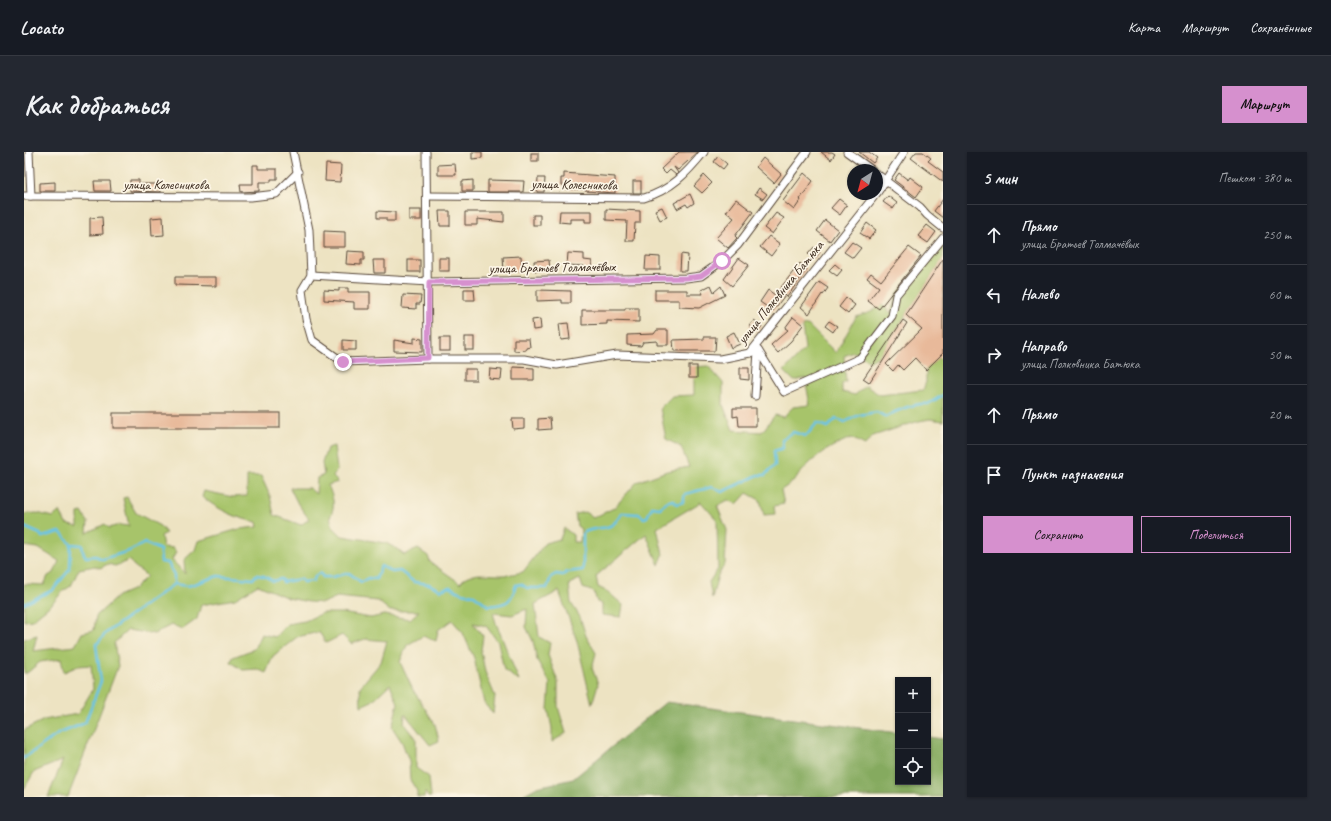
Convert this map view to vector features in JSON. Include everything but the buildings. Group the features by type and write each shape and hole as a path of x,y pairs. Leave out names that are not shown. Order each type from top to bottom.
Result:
{"street":[{"path":"28,196 29,152"},
{"path":"293,152 309,230 311,276"},
{"path":"426,152 429,282 428,358"},
{"name":"улица Колесникова","path":"427,196 644,198 657,194 685,176 704,152"},
{"name":"улица Братьев Толмачёвых","path":"311,276 429,282 686,278 701,276 722,261 738,245 807,152"},
{"path":"847,152 864,164"},
{"name":"улица Полковника Батюка","path":"884,179 904,152"},
{"name":"улица Колесникова","path":"28,196 251,198 276,194 298,172"},
{"path":"884,179 943,228"},
{"name":"улица Полковника Батюка","path":"311,276 302,290 312,340 343,362 428,358 524,359 556,365 617,355 720,359 754,352 872,200"},
{"path":"754,352 784,392 860,358 892,316 896,295 943,238"},
{"path":"754,352 755,396"}],"green space":[{"path":"943,238 943,259 879,356 870,361 854,352 844,356 846,382 842,384 842,392 855,395 866,386 880,395 923,390 926,382 926,370 938,358 943,359 943,421 930,419 919,421 873,436 865,445 851,438 835,445 816,458 793,481 781,490 784,504 774,506 775,514 764,515 760,500 747,493 737,504 728,500 717,506 727,530 725,564 718,575 712,598 709,582 718,569 717,520 701,502 657,528 663,555 659,565 646,534 596,576 598,587 608,592 623,605 621,617 602,615 602,604 597,602 594,592 583,588 580,579 569,584 571,603 580,617 586,636 596,653 592,668 598,684 592,704 577,641 559,591 535,604 539,637 550,643 548,655 558,682 558,707 566,733 552,742 552,728 548,709 550,683 537,660 533,641 526,627 527,609 512,615 493,613 519,681 504,670 498,642 486,626 473,623 483,636 481,651 485,672 495,696 493,714 484,703 474,658 463,633 452,620 438,630 436,641 423,636 407,645 400,662 413,690 435,724 439,741 430,745 405,714 404,723 416,738 416,768 429,777 431,797 428,797 425,792 424,797 417,797 417,791 410,780 409,761 402,742 392,727 398,703 390,684 372,701 361,706 360,687 381,662 387,641 365,639 351,644 342,635 326,643 319,632 297,637 273,656 266,673 257,669 243,670 231,662 233,657 254,649 261,634 275,637 287,624 305,621 322,613 342,613 371,618 384,615 410,619 419,611 390,611 378,601 337,597 323,603 309,602 288,598 258,585 235,599 201,605 197,619 183,629 171,625 154,634 128,630 114,643 118,666 68,797 48,797 63,760 34,772 24,789 24,730 44,720 78,714 93,689 91,665 78,666 64,672 61,659 40,662 27,673 24,673 24,639 37,635 33,651 75,646 82,633 94,630 96,616 118,596 134,589 147,576 133,565 130,560 115,566 108,564 100,568 95,566 79,569 71,586 63,591 52,604 32,620 24,621 24,584 44,585 48,576 54,573 59,561 38,548 24,546 24,514 37,513 53,517 60,511 66,524 78,527 78,513 82,512 88,522 87,533 105,524 109,528 119,525 129,526 123,498 127,497 136,513 160,526 166,533 161,536 163,547 173,548 176,552 172,560 185,574 184,560 195,550 198,541 239,529 258,527 257,522 235,516 202,497 204,491 233,497 247,496 247,476 261,476 270,496 274,515 301,525 309,519 298,504 290,488 309,488 316,494 317,478 324,475 322,463 327,448 334,446 337,469 333,477 338,482 328,485 333,501 333,509 330,517 333,527 342,536 386,543 404,555 418,549 428,556 430,562 460,583 469,576 480,574 506,575 523,572 545,543 560,539 564,528 573,535 573,542 580,542 581,529 577,526 575,514 585,512 593,518 614,508 637,482 667,471 689,467 681,447 666,439 660,408 672,396 694,395 694,367 708,366 723,383 723,405 733,430 762,432 775,415 783,417 793,407 810,405 805,378 794,381 784,371 805,349 802,326 808,325 836,353 856,317 871,312 881,304 891,313 896,295"},
{"path":"666,702 895,733 895,785 931,785 931,737 943,739 943,797 519,797 537,787 573,779"}],"waterway":[{"path":"24,527 40,534 42,537 60,532 71,544 82,545 83,552 86,557 95,556 103,559 129,551 145,543 160,550 161,562 168,563 174,575 174,584 188,586 218,576 253,579 256,575 264,576 273,581 281,579 283,582 301,579 303,582 313,581 316,575 320,573 323,577 332,577 349,573 361,582 368,578 376,579 381,566 392,572 400,571 414,582 429,584 440,590 450,587 461,593 474,595 489,606 507,602 512,596 516,585 521,584 527,588 547,588 551,577 556,574 563,575 567,572 583,570 583,533 590,530 605,528 613,524 622,513 639,514 644,518 647,517 652,507 660,508 668,501 673,500 677,504 683,502 685,494 712,487 722,492 758,475 765,475 775,465 774,451 783,448 782,440 793,432 806,436 817,423 828,427 836,419 845,422 859,415 877,412 886,417 895,412 918,404 928,404 943,395"},
{"path":"24,604 53,590 70,569 71,544"},
{"path":"24,758 58,734 85,723 101,681 96,645 106,633 174,584"}],"route":[{"path":"343,362 428,358 429,282 686,278 701,276 722,261"}]}
